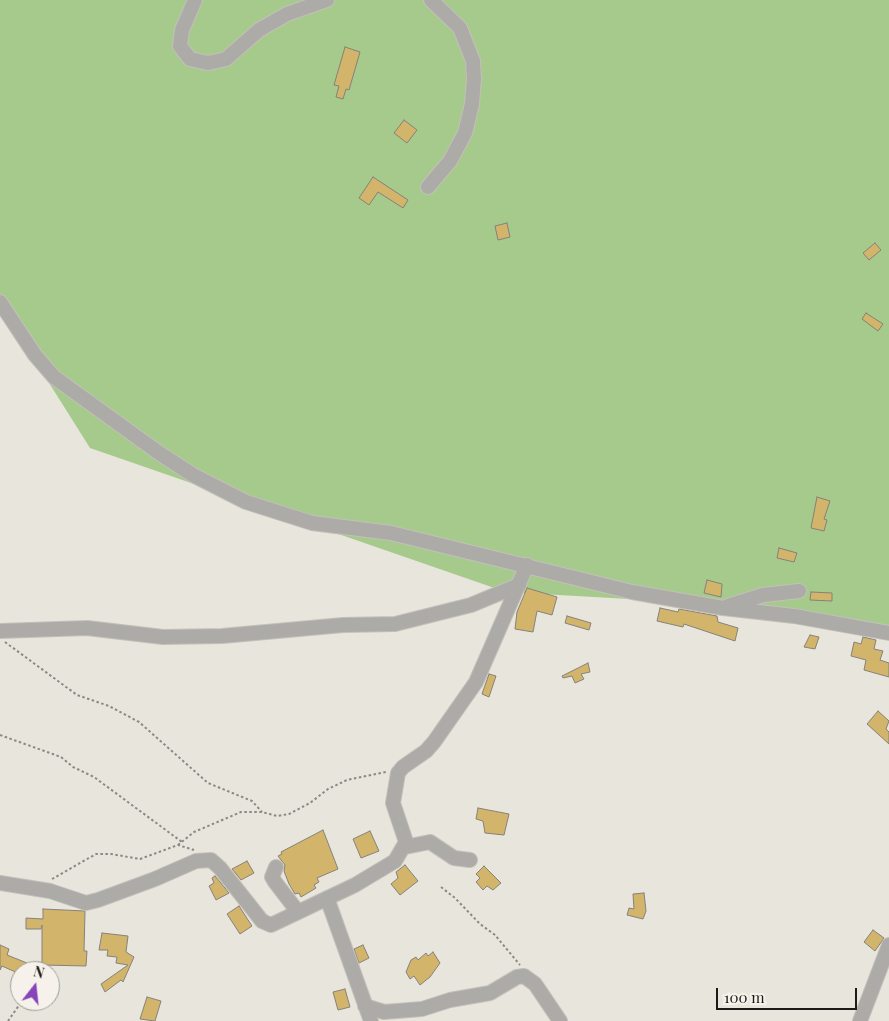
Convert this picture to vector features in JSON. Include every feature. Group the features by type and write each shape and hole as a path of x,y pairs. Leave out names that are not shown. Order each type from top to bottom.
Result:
{"street":[{"path":"195,0 182,30 180,46 190,59 208,63 226,59 259,30 287,14 327,0"},
{"path":"428,187 450,161 465,132 472,104 474,80 473,60 460,28 431,0"},
{"path":"0,302 35,355 54,376 159,453 193,475 232,496 265,509 312,523 391,533 527,566 570,579 722,608 794,616 889,633"},
{"path":"0,883 60,893 80,902 92,902 155,879 196,861 211,860 220,868 262,921 271,925 355,885 395,861 405,847 406,836 393,803 396,778 401,769 434,742 476,682 527,566"},
{"path":"0,630 87,628 163,638 222,636 344,625 394,624 471,605 519,585"},
{"path":"722,608 763,595 799,592"},
{"path":"405,847 430,842 454,858 470,860"},
{"path":"276,867 272,877 274,882 298,912"},
{"path":"327,898 371,1021"},
{"path":"860,1021 889,945"},
{"path":"365,1006 384,1012 422,1009 450,1000 490,994 517,977 528,977 560,1021"}],"path":[{"path":"0,637 19,654 77,695 135,719 208,783 252,801 262,812"},
{"path":"0,735 61,758 73,767 94,777 182,842"},
{"path":"41,890 52,879 96,854 111,854 140,859 178,845 194,832 241,812 262,812 277,816 289,814 310,803 328,788 346,780 401,769"},
{"path":"178,845 200,852 211,860"},
{"path":"441,887 455,898 480,924 495,935 528,977"}],"green space":[{"path":"0,0 889,0 889,634 717,604 506,592 90,448 0,305"}],"building":[{"path":"345,47 360,52 349,90 346,89 343,99 336,97 339,86 334,85"},
{"path":"404,120 417,130 407,143 394,133"},
{"path":"373,177 408,200 403,208 378,192 369,205 359,198"},
{"path":"507,223 510,237 498,240 495,226"},
{"path":"875,243 881,250 869,260 863,253"},
{"path":"866,313 883,324 878,331 862,319"},
{"path":"817,497 830,501 824,519 827,520 824,531 811,528"},
{"path":"779,548 797,553 794,562 777,558"},
{"path":"707,580 722,584 721,597 704,593"},
{"path":"527,588 557,597 552,615 537,611 533,632 515,629 517,612"},
{"path":"811,592 832,593 832,601 810,600"},
{"path":"660,608 678,612 679,609 717,616 718,622 738,628 735,641 684,624 683,627 657,621"},
{"path":"567,616 591,623 589,630 565,623"},
{"path":"810,635 819,637 815,649 804,647"},
{"path":"863,637 876,640 874,649 883,651 880,660 889,663 889,677 864,670 866,660 851,656 854,642 861,644"},
{"path":"588,663 590,672 581,674 584,679 575,683 572,676 563,678 562,676"},
{"path":"489,674 496,676 489,697 482,694"},
{"path":"878,711 889,721 886,729 889,732 889,744 867,724"},
{"path":"478,808 509,814 504,835 485,833 483,821 476,819"},
{"path":"323,830 338,869 317,878 319,882 314,885 316,888 301,897 299,893 295,894 289,884 284,871 285,865 278,856 282,854 281,852"},
{"path":"370,831 379,851 361,858 353,839"},
{"path":"247,861 254,873 241,880 232,869"},
{"path":"405,865 418,881 400,895 391,884 398,878 396,872"},
{"path":"484,866 501,883 493,890 487,886 483,890 476,882 480,878 476,874"},
{"path":"215,876 229,893 216,900 209,886 214,883 212,878"},
{"path":"644,893 646,911 643,919 627,915 629,908 634,909 633,894"},
{"path":"239,906 252,926 240,934 227,914"},
{"path":"43,909 85,911 84,951 87,951 86,966 60,965 60,961 42,961 42,925 41,929 26,929 26,918 43,919"},
{"path":"873,930 884,938 875,951 864,942"},
{"path":"102,933 128,936 126,952 134,957 123,982 121,980 105,992 101,984 128,965 116,963 117,957 107,956 108,950 99,950"},
{"path":"0,945 9,949 7,955 22,961 10,961 10,970 2,966 0,970"},
{"path":"363,945 369,958 359,963 354,949"},
{"path":"433,952 440,963 430,977 420,985 414,976 410,979 406,972 411,960 416,957 418,960 426,953 428,956"},
{"path":"345,989 350,1007 338,1010 333,992"},
{"path":"147,997 161,1001 155,1021 140,1019"}]}
